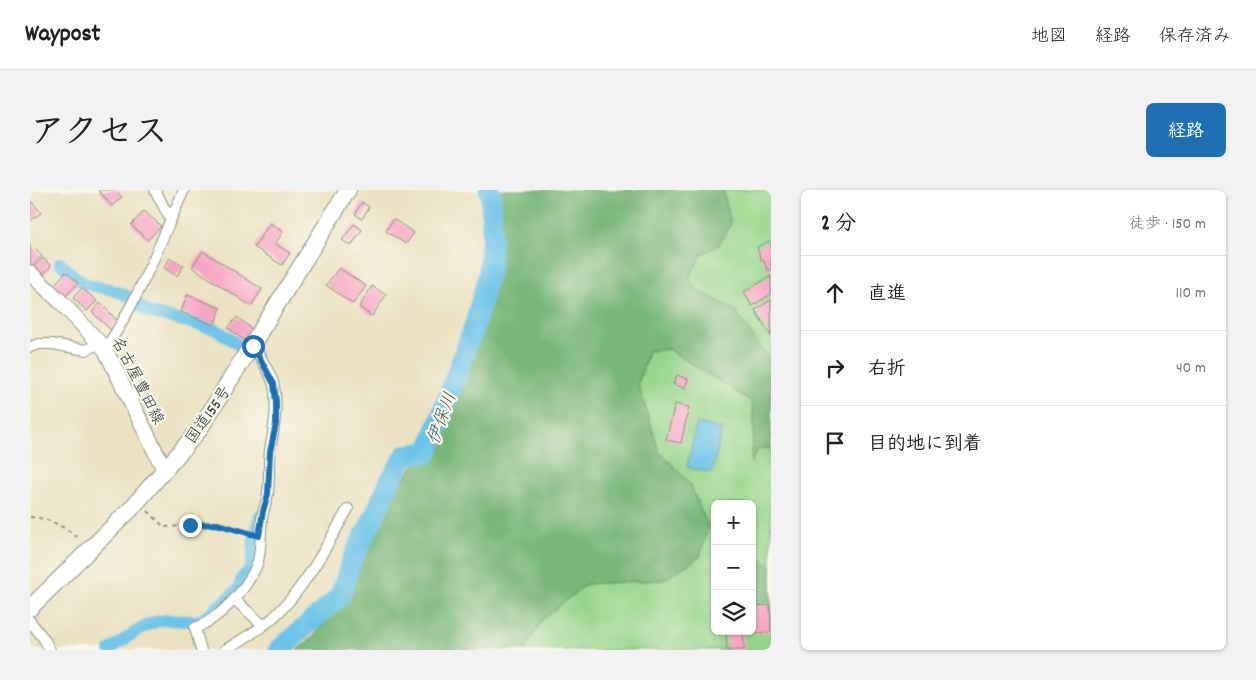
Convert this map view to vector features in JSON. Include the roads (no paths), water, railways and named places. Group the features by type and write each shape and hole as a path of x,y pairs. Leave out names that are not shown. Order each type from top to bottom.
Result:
{"highway":[{"name":"国道155号","path":"30,608 137,501 199,430 253,346 348,190"}],"main road":[{"name":"名古屋豊田線","path":"30,273 103,346 164,469"}],"street":[{"path":"155,190 170,219"},
{"path":"30,347 39,344 52,344 86,350 103,346 121,326 137,296 184,190"},
{"path":"201,650 195,628 206,624 234,599 254,571 259,559 259,536 268,494 270,452 276,424 276,402 274,384 253,346"},
{"path":"225,650 251,635 276,616 303,585 348,509"},
{"path":"234,599 263,625"},
{"path":"30,621 50,650"}],"water":[{"path":"697,423 722,429 712,473 687,467"}],"waterway":[{"name":"伊保川","path":"279,650 340,596 352,560 389,483 406,455 428,452 475,324 489,272 492,236 491,196 489,190"},
{"path":"60,263 80,281 110,289 130,297 148,312 217,330 255,356"},
{"path":"110,650 136,632 158,621 193,621 203,619 238,589 242,578 252,566 254,539 260,515"}]}
